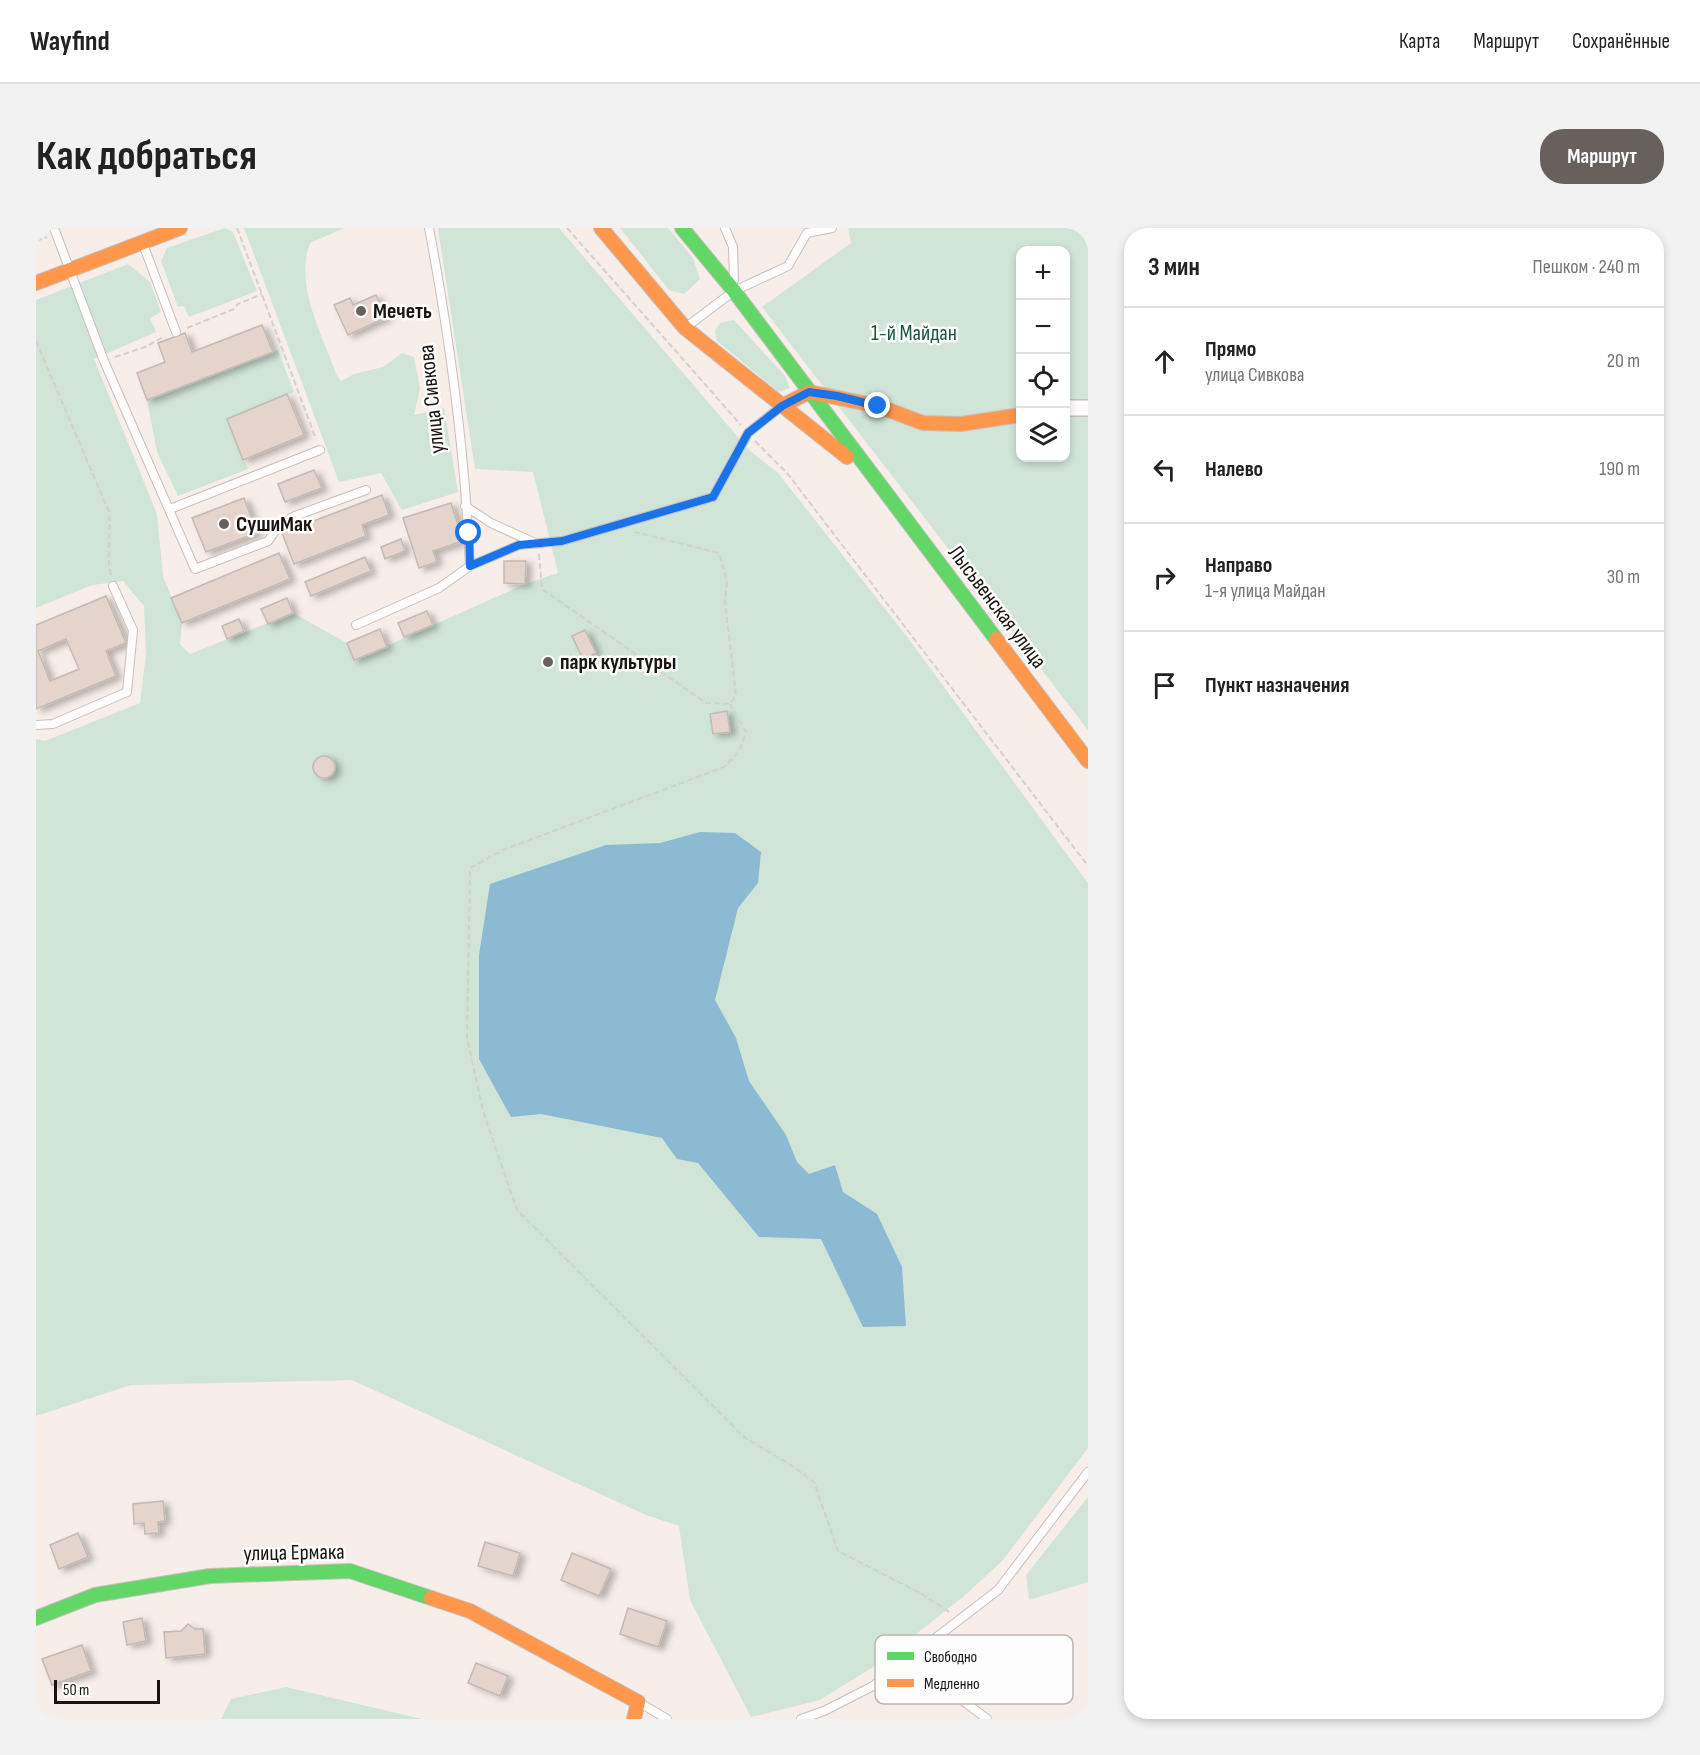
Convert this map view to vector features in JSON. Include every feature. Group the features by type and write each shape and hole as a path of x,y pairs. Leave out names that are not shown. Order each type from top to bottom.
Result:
{"street":[{"path":"36,283 180,228"},
{"name":"Лысьвенская улица","path":"601,228 685,328 872,478"},
{"name":"Лысьвенская улица","path":"682,228 734,291 872,478 1088,761"},
{"path":"782,406 809,392 837,396 923,423 962,425 1016,415"},
{"path":"1070,408 1088,408"},
{"name":"улица Ермака","path":"36,1618 94,1595 210,1576 350,1571 470,1611 638,1702"},
{"path":"634,1719 638,1702"}],"lane":[{"path":"54,228 104,361 195,569 268,541 280,524 295,516 366,490"},
{"name":"улица Сивкова","path":"429,228 441,293 470,566"},
{"path":"725,228 733,248 734,291"},
{"path":"685,328 734,291 788,266 807,232 832,228"},
{"path":"142,243 177,332"},
{"path":"356,625 439,588 470,566 519,545 539,545 572,538 713,497 748,433 782,406"},
{"path":"170,509 320,450"},
{"path":"465,506 491,523 539,545"},
{"path":"36,725 53,724 127,692 133,630 113,586"},
{"path":"939,1635 998,1590 1088,1472"},
{"path":"801,1719 824,1712 875,1684"},
{"path":"638,1702 667,1719"},
{"path":"967,1704 987,1719"}],"path":[{"path":"237,228 320,450"},
{"path":"567,228 748,433 787,473 1088,866"},
{"path":"36,341 109,512 111,537 108,564 113,586"},
{"path":"634,532 719,553 727,582 725,602 736,695 730,705"},
{"path":"539,545 542,589 586,623 706,703 730,705"},
{"path":"730,705 746,732 739,752 724,767 503,850 470,867 467,1037 483,1111 517,1210 745,1438 789,1463 814,1482 838,1551 920,1593 959,1619"}],"green space":[{"path":"225,228 233,232 257,291 189,317 184,306 178,307 161,261 167,248"},
{"path":"244,228 344,228 310,243 306,259 306,276 312,311 337,376 341,381 354,374 383,367 402,353 414,357 420,389 414,415 444,408 458,492 402,510 381,473 339,482"},
{"path":"438,228 559,228 749,450 778,473 908,638 1088,883 1088,1448 1003,1560 963,1597 915,1635 875,1635 875,1666 820,1700 751,1717 690,1600 679,1526 646,1515 352,1380 131,1385 36,1416 36,739 45,741 140,703 146,654 144,606 123,581 92,585 36,608 36,300 128,264 150,282 161,312 150,318 156,332 94,359 157,514 163,576 182,623 180,644 190,654 293,613 347,643 355,660 525,584 558,573 533,472 475,469"},
{"path":"620,228 668,228 693,258 700,279 684,294 669,290"},
{"name":"1-й Майдан","path":"848,228 1088,228 1088,730 762,307 851,243"},
{"path":"734,320 785,376 790,388 779,392 717,341 715,331 720,323"},
{"path":"278,350 294,392 227,419 248,469 178,496 157,452 147,400"},
{"path":"1088,1497 1088,1582 1029,1600 1026,1575"},
{"path":"286,1687 422,1719 221,1719 231,1699"}],"water":[{"path":"700,832 735,833 761,852 758,883 738,908 715,1000 736,1038 749,1081 786,1135 797,1162 809,1174 835,1165 843,1192 877,1214 902,1267 906,1326 863,1327 821,1239 759,1237 698,1163 677,1159 662,1138 541,1114 511,1117 479,1059 479,955 490,884 606,845 660,843"}],"building":[{"name":"Мечеть","path":"376,295 387,317 348,335 334,305 350,298 353,305"},
{"path":"262,325 273,352 147,400 137,373 165,362 158,343 185,333 192,352"},
{"path":"287,394 304,435 243,460 227,419"},
{"path":"314,470 322,488 285,502 278,484"},
{"path":"382,495 389,515 362,525 366,536 294,564 282,533"},
{"path":"244,498 257,533 206,552 192,518"},
{"path":"451,503 463,541 433,551 437,562 419,568 403,518"},
{"path":"401,539 405,551 385,559 381,547"},
{"path":"279,553 290,579 182,623 171,598"},
{"path":"365,557 371,571 311,596 305,582"},
{"path":"504,561 526,561 525,584 504,583"},
{"path":"106,596 126,643 106,651 116,676 36,709 36,625","holes":["66,639 79,669 50,681 38,651"]},
{"path":"287,598 293,613 268,624 261,609"},
{"path":"427,611 433,625 404,637 398,623"},
{"path":"239,619 244,631 227,639 222,626"},
{"path":"380,629 387,647 354,660 347,643"},
{"path":"585,630 596,653 583,659 572,636"},
{"path":"727,711 730,732 713,734 710,714"},
{"path":"320,756 328,756 335,763 335,771 328,778 320,778 313,771 313,763"},
{"path":"163,1501 165,1521 158,1522 159,1533 145,1534 144,1523 134,1524 133,1504"},
{"path":"78,1533 88,1557 59,1569 50,1545"},
{"path":"485,1542 520,1553 513,1576 478,1566"},
{"path":"572,1553 611,1569 599,1596 561,1580"},
{"path":"628,1608 667,1621 658,1647 620,1634"},
{"path":"142,1618 146,1641 127,1645 123,1622"},
{"path":"188,1624 195,1629 203,1629 205,1654 166,1658 164,1632 181,1631"},
{"path":"82,1645 91,1671 52,1685 42,1659"},
{"path":"476,1663 508,1676 500,1696 468,1683"}],"traffic: fast":[{"path":"682,228 734,291 996,639"},
{"path":"36,1618 95,1595 210,1576 350,1571 431,1598"}],"traffic: slow":[{"path":"36,283 180,228"},
{"path":"601,228 685,328 847,457"},
{"path":"782,406 809,392 878,406 923,423 961,424 1016,416"},
{"path":"996,639 1088,761"},
{"path":"431,1598 470,1611 638,1702 634,1719"}],"place":[{"name":"Мечеть","path":"361,311"},
{"name":"СушиМак","path":"224,524"},
{"name":"парк культуры","path":"548,662"}],"route":[{"path":"469,533 470,566 519,545 539,545 562,541 646,518 713,497 748,433 782,406 809,392 878,406"}]}
